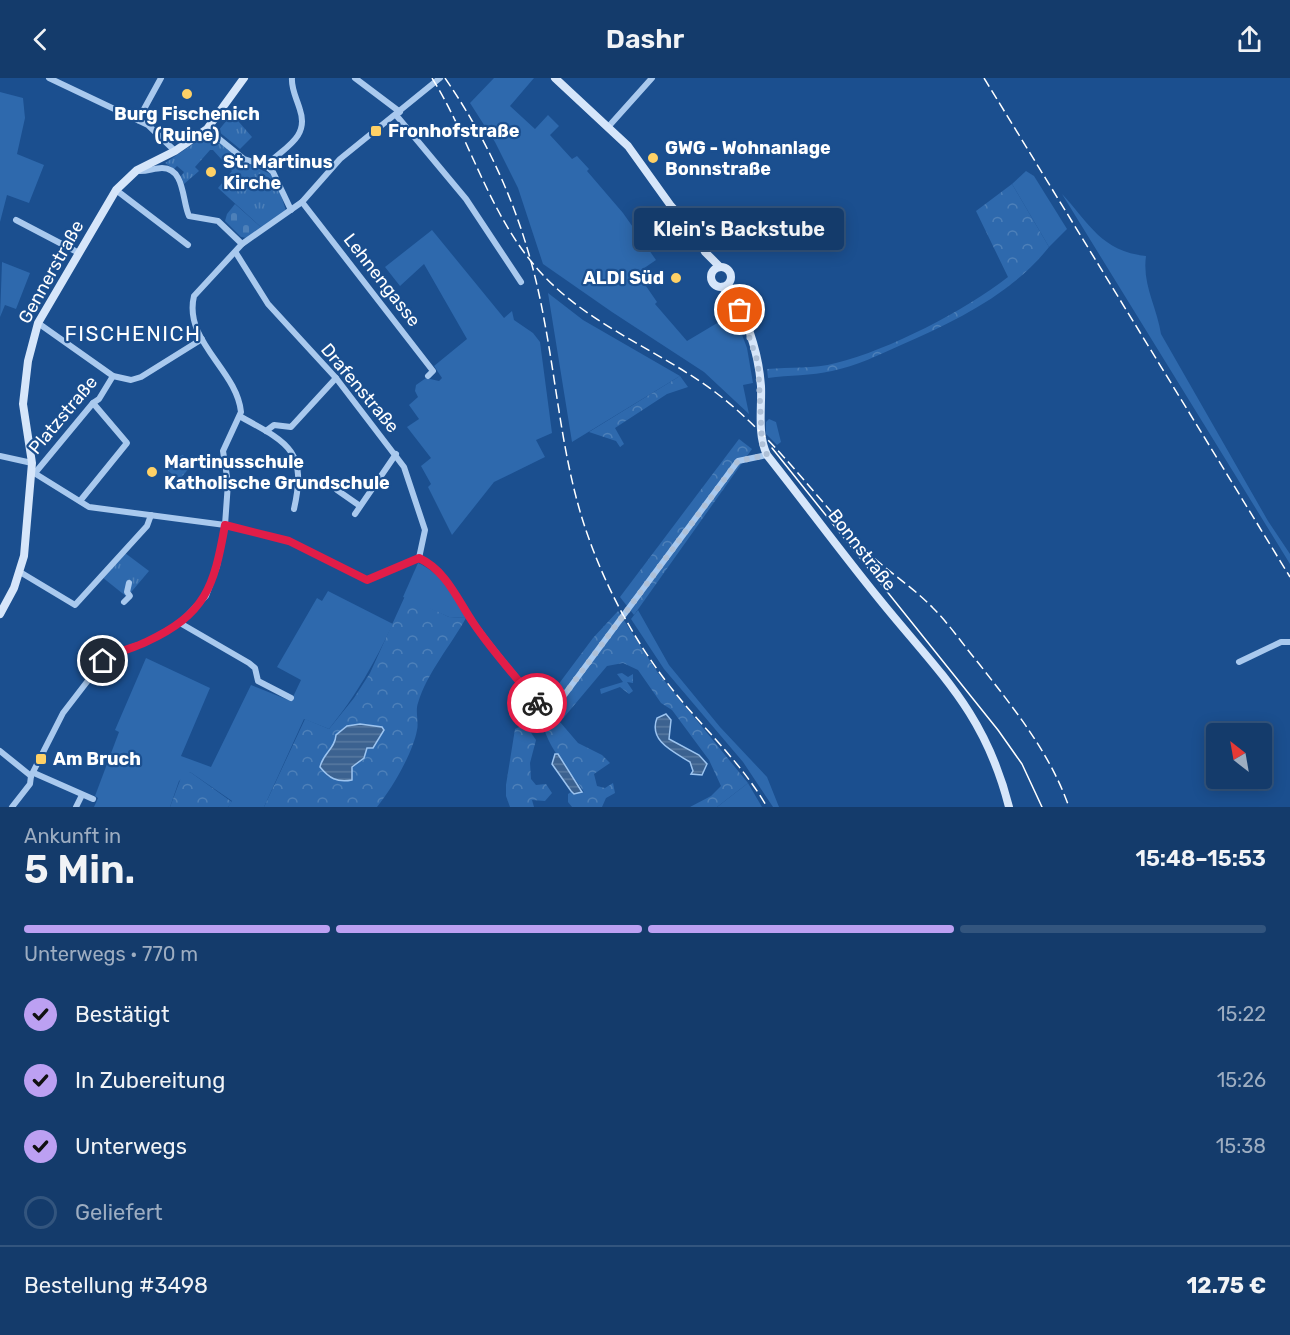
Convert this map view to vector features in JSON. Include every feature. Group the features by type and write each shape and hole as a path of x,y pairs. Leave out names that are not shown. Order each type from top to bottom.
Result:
{"main road":[{"name":"Gennerstraße","path":"0,614 20,572 27,532 32,469 23,404 28,361 38,323 116,190 137,170 175,151 207,129 244,78"},
{"path":"555,78 609,126 628,147 684,224 694,231 705,252 713,282 722,287 730,282 731,272 720,267 705,252"},
{"path":"712,273 720,267"},
{"name":"Bonnstraße","path":"730,282 732,297 754,348 760,383 762,443 767,455 859,574 959,695 994,755 1009,807"},
{"name":"Bonnstraße","path":"722,287 732,297"}],"street":[{"path":"49,78 148,125 175,151"},
{"path":"138,120 160,78"},
{"path":"266,166 292,146 299,133 302,114 292,78"},
{"path":"355,78 398,113 466,199 520,282"},
{"path":"12,807 30,784 32,775 63,713 103,661 115,653 147,642 180,623 200,605 211,586 225,525 228,483 223,451 241,417 240,404 230,380 202,339 192,312 194,296 206,280 236,253 242,244 302,202 339,159 440,78"},
{"path":"609,126 652,78"},
{"path":"207,129 244,159 266,166 276,176 291,210"},
{"path":"137,170 165,167 171,170 181,184 189,216 218,221 242,244"},
{"path":"116,190 188,244"},
{"name":"Lehnengasse","path":"302,202 433,371 428,376"},
{"path":"16,220 79,253"},
{"name":"Drafenstraße","path":"236,253 268,304 336,378 396,454 409,479 425,530 419,558"},
{"name":"Platzstraße","path":"32,469 99,399 116,377 38,323"},
{"path":"116,377 131,380 141,377 202,339"},
{"path":"266,431 274,425 291,427 336,378"},
{"path":"80,501 128,443 93,403"},
{"path":"241,417 283,442 296,459 299,481 294,509"},
{"path":"355,514 396,454"},
{"path":"0,456 32,469 93,508 225,525 295,543 367,580 419,558 426,561 455,591 474,625 548,717 738,461 767,455"},
{"path":"337,490 360,506"},
{"path":"20,572 75,605 147,526 151,515"},
{"path":"124,602 130,596 127,592 129,583"},
{"path":"180,623 249,663 255,668 258,681 291,698"},
{"path":"1239,662 1281,642 1290,642"},
{"path":"0,751 32,775 93,799"},
{"path":"76,807 82,795"}],"green space":[{"path":"494,78 534,78 510,106 535,129 548,115 559,126 550,135 572,159 577,156 589,169 587,171 623,213 656,260 637,273 657,302 655,304 687,341 734,313 747,348 753,383 743,385 749,414 704,372 543,264 518,188 495,142 470,103"},
{"path":"0,92 23,98 25,118 17,154 44,165 29,203 7,195 0,222"},
{"path":"232,114 252,137 240,149 218,131"},
{"path":"205,136 218,139 240,160 275,176 286,211 262,228 218,188 232,171 213,150 210,150 195,167 199,171 184,184 181,176 184,172 177,166 174,169 165,163"},
{"path":"1026,171 1034,176 1067,229 1049,247 1012,184"},
{"path":"1012,184 1049,247 1018,279 962,316 867,360 824,373 768,378 767,369 828,365 879,349 948,316 1008,277 976,211"},
{"path":"1062,194 1107,242 1131,253 1146,256 1146,277 1161,334 1268,521 1290,554 1290,564"},
{"path":"235,204 262,228 247,238 241,237 225,221 227,214"},
{"path":"432,230 504,318 512,311 514,320 533,333 540,342 552,433 536,440 545,457 494,482 452,535 428,487 431,484 421,466 431,458 407,427 419,419 409,405 418,397 415,391 416,385 426,378 439,381 442,378 434,366 467,339 424,264 400,286 385,267"},
{"path":"2,262 30,273 16,309 5,305 0,317"},
{"path":"548,293 583,320 680,376 572,442"},
{"path":"680,376 688,387 667,394 615,428 624,444 620,447 616,441 589,432"},
{"path":"769,419 776,422 781,442 777,445 766,434 766,422"},
{"path":"739,439 752,449 634,615 620,597"},
{"path":"183,455 191,466 179,480 165,468 175,458"},
{"path":"125,553 149,571 127,597 102,577"},
{"path":"418,563 433,572 448,586 460,602 466,618 449,617 403,597"},
{"path":"328,591 393,624 364,678 329,729 304,719 264,807 228,807 232,801 190,772 179,781 170,807 94,807 98,798 95,796 119,732 115,730 146,658 210,688 181,756 211,767 251,685 291,701 301,680 277,667 317,598 322,601"},
{"path":"405,596 449,617 466,618 427,681 417,706 415,739 395,781 377,807 264,807 305,719 329,729 354,698 370,673","holes":["360,724 376,726 381,735 373,748 367,747 359,762 352,767 347,781 327,776 321,767 330,749 335,746 336,735 347,726"]},
{"path":"638,610 669,665 720,727 767,777 779,807 773,807 743,762 664,669 631,619"},
{"path":"618,611 658,673 748,783 717,807 690,807 711,796 721,786 709,760 672,710 661,703 638,670 623,663 607,666 560,722 578,743 602,755 610,763 594,774 597,786 605,788 613,783 615,793 606,798 602,807 572,807 568,802 568,794 576,789 584,792 548,740 542,717 543,705 593,638"},
{"path":"622,673 628,677 633,674 633,683 627,682 633,691 629,694 620,687 601,694 600,689 623,682 617,674"},
{"path":"525,724 536,740 530,763 531,779 536,785 546,784 552,793 545,801 532,800 534,807 510,807 506,796 506,785 515,729"},
{"path":"190,772 232,802 228,807 170,807 182,775"},
{"path":"748,783 762,807 717,807"}],"shaded area":[{"path":"666,714 671,720 669,739 699,755 707,764 702,775 691,774 693,771 690,762 670,750 659,739 655,726 657,718"},
{"path":"360,724 382,727 384,730 373,748 367,748 364,758 352,767 352,780 334,779 320,767 322,762 334,744 336,735 347,726"},
{"path":"555,754 558,754 582,792 574,794 571,791 552,764"}],"tram line":[{"path":"772,448 998,730 1022,764 1042,807"}],"railway":[{"path":"432,78 509,230 543,275 562,293 604,324 694,377 715,392 774,446 862,546 924,600 951,628 1031,733 1052,768 1069,807"},
{"path":"445,78 495,163 529,254 549,346 573,483 588,536 605,578 625,619 649,658 688,708 736,763 767,807"},
{"path":"984,78 1290,577"}],"way so far":[{"path":"537,703 548,717 738,461 767,455 762,443 758,363 740,310"}],"place":[{"name":"Burg Fischenich (Ruine)","path":"187,94"},
{"name":"Fronhofstraße","path":"376,131"},
{"name":"GWG - Wohnanlage Bonnstraße","path":"653,158"},
{"name":"St. Martinus Kirche","path":"211,172"},
{"name":"ALDI Süd","path":"676,278"},
{"name":"Klein's Backstube","path":"740,310"},
{"name":"Martinusschule Katholische Grundschule","path":"152,472"},
{"name":"Am Bruch","path":"41,759"}],"district":[{"name":"FISCHENICH","path":"133,334"}],"route":[{"path":"103,661 115,653 147,642 163,633 180,623 200,605 211,586 225,525 302,546 367,580 419,558 426,561 455,591 474,625 537,703"}]}
